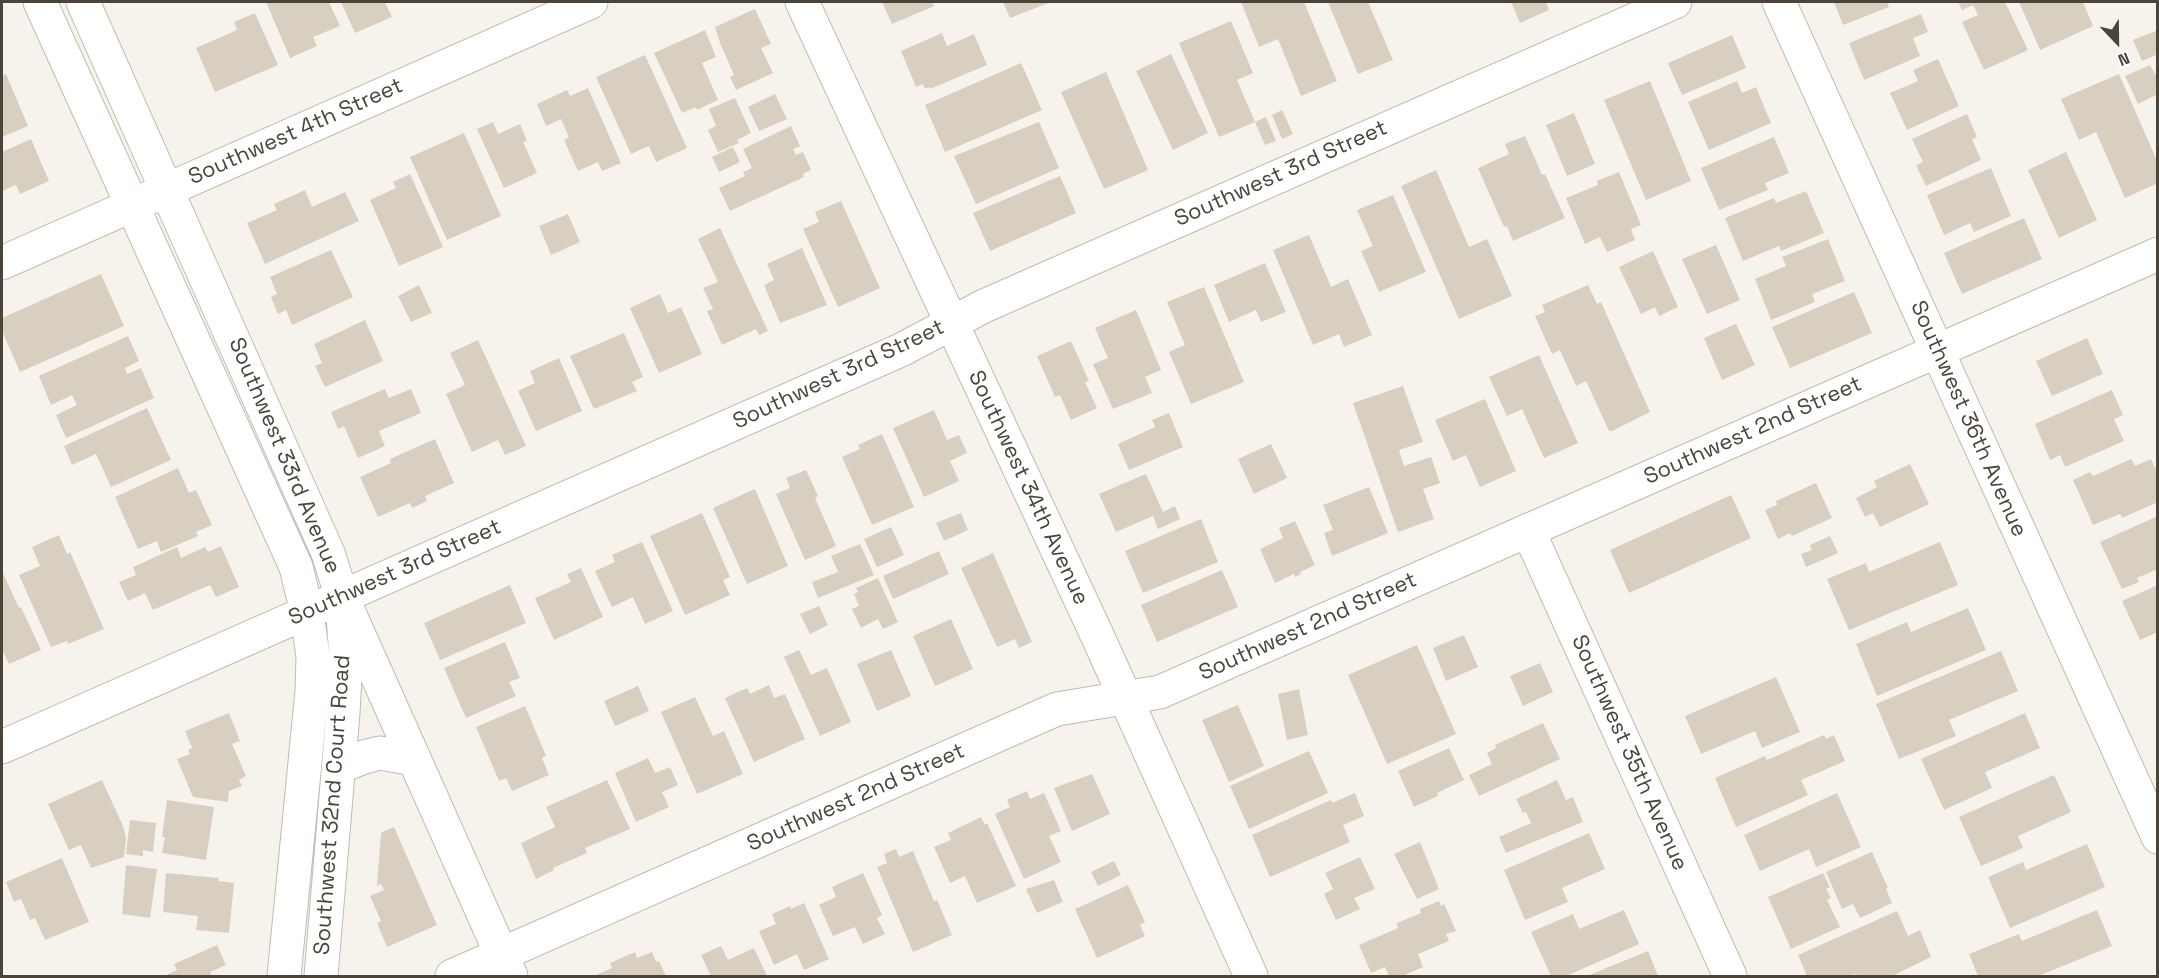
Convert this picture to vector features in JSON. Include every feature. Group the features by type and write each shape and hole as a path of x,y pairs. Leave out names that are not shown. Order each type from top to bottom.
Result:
{"street":[{"name":"Southwest 33rd Avenue","path":"40,2 296,567 307,612"},
{"name":"Southwest 33rd Avenue","path":"83,2 328,553 342,597 506,965"},
{"name":"Southwest 4th Street","path":"2,263 591,2"},
{"name":"Southwest 34th Avenue","path":"802,2 1097,635 1251,976"},
{"name":"Southwest 3rd Street","path":"2,747 901,350 984,306 1049,277 1675,2"},
{"name":"Southwest 36th Avenue","path":"1779,2 2157,837"},
{"name":"Southwest 2nd Street","path":"452,976 506,965 1057,709 1160,692 2157,254"},
{"name":"Southwest 35th Avenue","path":"1528,530 1730,976"},
{"name":"Southwest 32nd Court Road","path":"321,976 346,658 342,597"},
{"name":"Southwest 32nd Court Road","path":"284,976 312,691 313,657 307,612"},
{"path":"339,767 380,753 414,759"}],"building":[{"path":"266,2 329,2 340,26 313,37 317,46 290,58"},
{"path":"341,2 385,2 392,17 355,33"},
{"path":"882,2 932,2 934,6 892,24"},
{"path":"1003,2 1051,2 1010,18"},
{"path":"1241,2 1304,2 1337,81 1301,96 1278,39 1259,47"},
{"path":"1328,2 1368,2 1393,60 1358,74"},
{"path":"1511,2 1546,2 1549,10 1520,23"},
{"path":"1834,2 1887,2 1889,7 1843,25"},
{"path":"1958,2 2005,2 2028,50 1984,70 1962,22 1978,15 1973,5 1962,10"},
{"path":"2019,2 2083,2 2093,26 2040,50"},
{"path":"755,9 771,44 761,48 773,73 736,90 730,77 734,75 715,27"},
{"path":"255,13 278,65 215,92 196,48 237,30 234,22"},
{"path":"1921,14 1928,32 1913,38 1920,56 1864,80 1849,43"},
{"path":"1231,21 1253,73 1237,80 1255,122 1219,137 1179,43"},
{"path":"705,30 716,57 702,63 718,100 697,110 696,107 682,113 654,53"},
{"path":"2158,30 2158,54 2142,61 2133,40"},
{"path":"942,33 947,46 974,34 987,65 930,89 929,87 925,89 923,84 916,87 901,51"},
{"path":"1732,35 1746,68 1682,95 1668,63"},
{"path":"1171,54 1208,133 1173,150 1136,71"},
{"path":"645,55 687,148 656,162 649,146 631,154 596,77"},
{"path":"1938,59 1959,106 1907,130 1890,93 1918,81 1913,70"},
{"path":"1021,63 1042,110 945,152 925,105"},
{"path":"2150,65 2158,79 2158,94 2138,104 2125,76"},
{"path":"1106,72 1148,170 1104,189 1061,92"},
{"path":"6,74 28,126 2,137 2,76"},
{"path":"2119,74 2158,163 2158,183 2125,198 2096,132 2079,140 2061,99"},
{"path":"1650,81 1691,181 1646,200 1604,100"},
{"path":"1737,81 1742,93 1756,87 1771,123 1709,150 1688,102"},
{"path":"588,88 621,163 602,171 598,162 578,171 564,140 569,137 561,119 546,126 537,104 567,90 570,96"},
{"path":"775,94 787,119 759,131 748,107"},
{"path":"735,98 751,133 737,140 739,143 718,152 708,130 716,126 709,109"},
{"path":"1282,110 1293,134 1282,139 1272,115"},
{"path":"1574,113 1595,164 1567,176 1546,125"},
{"path":"1967,114 1977,137 1972,139 1981,160 1926,186 1916,165 1923,162 1912,139"},
{"path":"1266,117 1276,141 1265,145 1255,122"},
{"path":"493,122 498,134 520,124 527,141 523,142 537,173 504,188 477,129"},
{"path":"1039,122 1059,168 976,204 954,156"},
{"path":"791,126 800,146 793,149 796,155 803,152 811,170 803,174 804,177 730,211 719,188 745,176 743,172 752,168 743,149"},
{"path":"464,133 501,216 447,240 410,157"},
{"path":"1525,136 1542,175 1545,174 1565,218 1513,241 1507,226 1504,227 1478,168 1509,154 1505,144"},
{"path":"1774,137 1789,173 1765,183 1768,190 1719,210 1701,168"},
{"path":"31,139 49,181 20,194 16,185 2,191 2,152"},
{"path":"733,147 740,162 719,172 712,157"},
{"path":"2066,152 2097,220 2059,238 2028,170"},
{"path":"1991,168 2011,216 1974,232 1970,223 1944,235 1927,195"},
{"path":"1436,170 1469,247 1487,239 1512,296 1459,319 1401,186"},
{"path":"1619,172 1641,225 1631,229 1635,240 1607,252 1600,237 1585,244 1566,198 1598,185 1597,181"},
{"path":"410,174 443,247 399,266 370,200 396,188 393,182"},
{"path":"1060,176 1076,213 990,251 973,213"},
{"path":"305,190 312,207 345,192 359,221 265,264 247,223 277,210 274,204"},
{"path":"1806,191 1824,233 1781,251 1779,246 1743,261 1725,218 1774,198 1776,203"},
{"path":"1393,195 1426,272 1379,292 1361,251 1373,246 1357,210"},
{"path":"841,201 880,288 838,307 803,229 819,222 815,212"},
{"path":"568,214 580,242 551,255 539,226"},
{"path":"2024,218 2042,259 1962,294 1944,253"},
{"path":"720,228 768,331 759,335 756,329 722,345 707,311 713,309 703,288 718,282 698,239"},
{"path":"1309,235 1331,287 1348,279 1372,335 1344,347 1339,334 1313,345 1273,250"},
{"path":"1828,239 1845,281 1812,294 1815,302 1771,320 1755,279 1786,266 1782,257"},
{"path":"1716,245 1740,300 1707,314 1682,259"},
{"path":"802,248 827,305 780,323 764,285 774,280 767,264"},
{"path":"331,250 353,297 292,325 286,310 278,314 271,297 277,294 270,277"},
{"path":"1653,251 1678,307 1659,316 1655,307 1641,314 1619,267"},
{"path":"1265,263 1286,312 1261,322 1256,310 1229,322 1214,285"},
{"path":"101,274 124,326 20,372 2,331 2,318"},
{"path":"419,285 432,313 411,322 398,296"},
{"path":"1588,285 1597,304 1601,302 1650,412 1612,431 1609,431 1586,381 1576,386 1560,350 1552,354 1535,316 1545,312 1542,305"},
{"path":"1204,287 1244,382 1191,404 1169,352 1185,345 1167,302"},
{"path":"1854,292 1872,333 1790,368 1772,327"},
{"path":"660,294 668,313 681,307 702,354 659,373 630,308"},
{"path":"1136,310 1161,370 1145,377 1152,393 1113,409 1093,364 1108,358 1095,328"},
{"path":"365,320 383,361 325,387 315,366 322,363 314,344"},
{"path":"1736,324 1755,365 1722,380 1704,338"},
{"path":"624,333 643,377 632,382 637,391 594,409 570,356"},
{"path":"128,336 139,361 125,368 127,374 141,368 154,398 66,438 56,415 77,405 72,395 51,405 39,376"},
{"path":"2087,338 2103,374 2052,396 2036,361"},
{"path":"478,340 526,446 505,455 498,440 472,452 446,394 465,385 450,353"},
{"path":"1071,341 1089,381 1085,382 1097,408 1071,420 1060,395 1055,397 1037,356"},
{"path":"1539,355 1578,443 1544,458 1522,409 1507,416 1489,377"},
{"path":"559,358 582,411 536,431 518,391 535,383 530,371"},
{"path":"1403,386 1423,442 1399,450 1404,466 1431,457 1440,483 1423,489 1434,519 1398,532 1353,403"},
{"path":"385,389 389,398 411,389 421,413 379,431 385,446 358,458 344,426 338,429 331,412"},
{"path":"2112,390 2123,415 2114,419 2124,441 2065,467 2060,455 2050,460 2035,424"},
{"path":"1485,399 1516,471 1480,487 1466,455 1453,461 1435,420"},
{"path":"147,408 171,460 111,487 96,454 72,465 64,446"},
{"path":"934,410 947,440 959,435 967,453 950,461 959,481 924,497 893,428"},
{"path":"1169,413 1183,447 1129,470 1118,444 1155,427 1152,420"},
{"path":"882,434 914,507 872,525 842,457 860,449 858,445"},
{"path":"435,439 454,483 425,496 427,501 412,508 410,503 378,517 360,477 391,463 390,459"},
{"path":"1271,444 1287,478 1254,494 1238,459"},
{"path":"2131,459 2135,466 2151,459 2158,474 2158,502 2122,518 2120,514 2093,525 2073,480 2090,472 2093,476"},
{"path":"1910,464 1929,504 1880,527 1873,513 1865,517 1856,498 1877,487 1874,481"},
{"path":"178,468 189,493 196,490 212,525 196,532 198,536 161,552 157,541 138,549 115,497"},
{"path":"806,470 818,496 815,498 836,546 805,560 776,494 790,488 786,478"},
{"path":"1146,474 1163,512 1175,506 1180,519 1158,529 1153,516 1116,532 1099,494"},
{"path":"1816,483 1832,518 1792,536 1790,533 1778,539 1765,510 1777,505 1776,501"},
{"path":"1369,487 1388,533 1332,556 1324,533 1333,530 1323,505"},
{"path":"755,489 788,566 747,584 713,508"},
{"path":"1731,495 1751,538 1629,593 1610,550"},
{"path":"702,513 730,577 723,580 730,595 685,615 650,536"},
{"path":"961,513 968,530 944,541 936,523"},
{"path":"2158,516 2158,569 2137,578 2139,582 2122,589 2100,542"},
{"path":"1201,519 1218,562 1143,593 1125,551"},
{"path":"1295,521 1315,565 1295,577 1294,574 1275,583 1260,549 1283,538 1279,528"},
{"path":"891,527 904,555 877,567 864,539"},
{"path":"59,535 67,554 70,552 104,629 68,644 67,641 51,647 19,575 40,566 32,547"},
{"path":"1830,536 1838,553 1806,567 1801,554 1812,550 1810,545"},
{"path":"642,542 673,611 645,624 633,597 612,607 595,571 615,562 612,555"},
{"path":"1940,542 1958,585 1849,630 1827,579 1866,563 1869,572"},
{"path":"860,544 874,575 818,598 812,582 838,572 831,556"},
{"path":"221,546 239,587 216,597 210,585 153,610 145,593 128,601 119,582 136,575 133,567 177,547 181,558 205,547 208,552"},
{"path":"939,551 949,574 893,599 883,576"},
{"path":"993,553 1032,642 1019,648 1015,639 997,647 961,568"},
{"path":"581,568 603,617 554,640 535,598 571,582 567,574"},
{"path":"1222,570 1238,607 1157,642 1141,605"},
{"path":"2,571 41,650 9,664 2,649"},
{"path":"878,578 898,622 883,629 878,619 861,628 852,609 859,606 854,594 858,592 856,588"},
{"path":"510,585 526,623 440,660 424,623"},
{"path":"2158,585 2158,632 2140,640 2122,601"},
{"path":"819,606 828,625 810,634 800,614"},
{"path":"1968,608 1986,650 1877,696 1856,644 1907,622 1911,632"},
{"path":"951,619 973,669 935,686 913,636"},
{"path":"1464,635 1478,667 1446,681 1433,648"},
{"path":"505,642 520,678 509,682 516,696 466,718 444,668"},
{"path":"1417,645 1456,734 1387,764 1348,675"},
{"path":"799,650 811,675 827,668 851,722 820,736 784,657"},
{"path":"891,650 911,696 877,711 857,664"},
{"path":"2001,651 2018,691 1949,720 1956,736 1899,759 1876,704"},
{"path":"1540,663 1553,692 1523,706 1510,676"},
{"path":"1776,677 1800,732 1762,748 1755,731 1701,754 1685,716"},
{"path":"769,685 774,698 785,694 805,739 754,762 725,698 747,688 750,694"},
{"path":"638,686 649,711 615,726 604,701"},
{"path":"1299,689 1308,735 1287,740 1278,694"},
{"path":"695,697 713,736 724,731 743,774 697,794 661,712"},
{"path":"1238,705 1264,766 1229,782 1202,720"},
{"path":"525,706 546,756 542,758 549,775 512,791 506,778 499,781 476,727"},
{"path":"229,713 240,741 232,744 246,776 239,780 242,786 229,791 228,802 193,797 177,759 190,754 188,750 192,748 185,731"},
{"path":"2025,713 2040,748 1985,772 1992,788 1944,810 1921,759"},
{"path":"1543,723 1560,759 1479,796 1469,775 1492,764 1487,753 1496,748 1495,745"},
{"path":"1824,735 1826,739 1834,735 1845,761 1801,780 1808,795 1736,827 1715,778 1765,756 1767,760"},
{"path":"1449,748 1464,780 1414,807 1398,771"},
{"path":"1309,751 1328,793 1249,829 1230,786"},
{"path":"648,758 655,773 670,767 678,785 662,792 669,807 636,822 615,773"},
{"path":"1092,774 1110,814 1072,831 1054,788"},
{"path":"2054,775 2071,812 2018,836 2023,848 1981,866 1959,817"},
{"path":"102,780 123,826 126,838 124,857 91,868 81,845 69,850 48,804"},
{"path":"607,780 630,829 585,848 587,853 553,868 554,870 536,879 521,843 555,827 546,807"},
{"path":"1557,780 1566,800 1573,797 1583,822 1506,853 1499,837 1531,823 1516,799"},
{"path":"1027,791 1030,799 1044,793 1061,831 1049,836 1061,862 1024,879 995,814 1010,807 1007,800"},
{"path":"1355,793 1364,816 1343,825 1350,842 1270,877 1252,835 1331,800 1332,803"},
{"path":"1837,793 1861,847 1816,867 1809,849 1760,871 1744,835"},
{"path":"167,800 214,807 206,860 162,853"},
{"path":"981,817 985,825 987,823 1016,886 977,903 965,876 950,883 934,847 951,840 948,833"},
{"path":"130,820 156,823 153,852 143,850 143,856 126,854"},
{"path":"394,827 437,925 387,947 377,923 381,921 370,896 384,890 381,884 377,886 381,833"},
{"path":"1589,833 1605,869 1562,888 1568,902 1525,920 1504,870"},
{"path":"1420,842 1439,889 1417,899 1394,854"},
{"path":"2087,844 2105,887 2010,928 1988,877 2023,862 2026,870"},
{"path":"896,849 899,857 913,851 934,901 937,900 952,935 913,952 877,867 887,863 884,854"},
{"path":"1872,852 1892,903 1860,918 1853,904 1842,909 1826,872"},
{"path":"1360,857 1375,889 1354,898 1360,909 1336,920 1324,894 1333,889 1325,873"},
{"path":"62,858 89,922 45,940 35,918 30,920 21,899 14,902 6,882"},
{"path":"1114,861 1121,875 1098,886 1091,872"},
{"path":"126,865 157,869 150,918 122,914"},
{"path":"166,873 219,878 218,881 234,883 229,933 196,930 198,916 163,912"},
{"path":"863,873 882,915 877,918 885,934 863,944 855,927 833,936 819,905 836,897 832,887"},
{"path":"1823,873 1830,887 1826,889 1831,898 1827,900 1840,927 1791,949 1768,897"},
{"path":"1054,880 1063,902 1037,913 1026,889"},
{"path":"1128,885 1145,922 1140,925 1145,936 1097,958 1075,909"},
{"path":"1439,901 1441,906 1444,904 1456,931 1446,934 1449,941 1418,954 1423,967 1402,976 1389,976 1385,967 1371,973 1359,945 1398,928 1397,923 1421,913 1420,909"},
{"path":"804,903 829,959 804,970 797,954 774,965 759,931 776,924 772,914"},
{"path":"1624,910 1639,944 1566,976 1551,976 1531,932 1573,914 1579,929"},
{"path":"2097,910 2112,946 2038,976 1978,976 1969,954 2019,934 2022,941"},
{"path":"1897,911 1908,936 1920,930 1931,957 1892,976 1857,976 1856,974 1807,976 1798,955"},
{"path":"217,945 226,965 210,972 212,976 164,976 177,970 174,964"},
{"path":"721,946 728,960 754,948 767,976 711,976 701,955"},
{"path":"1648,951 1658,976 1587,976"},
{"path":"635,952 637,958 652,952 666,976 594,976 612,968 610,963"}]}
